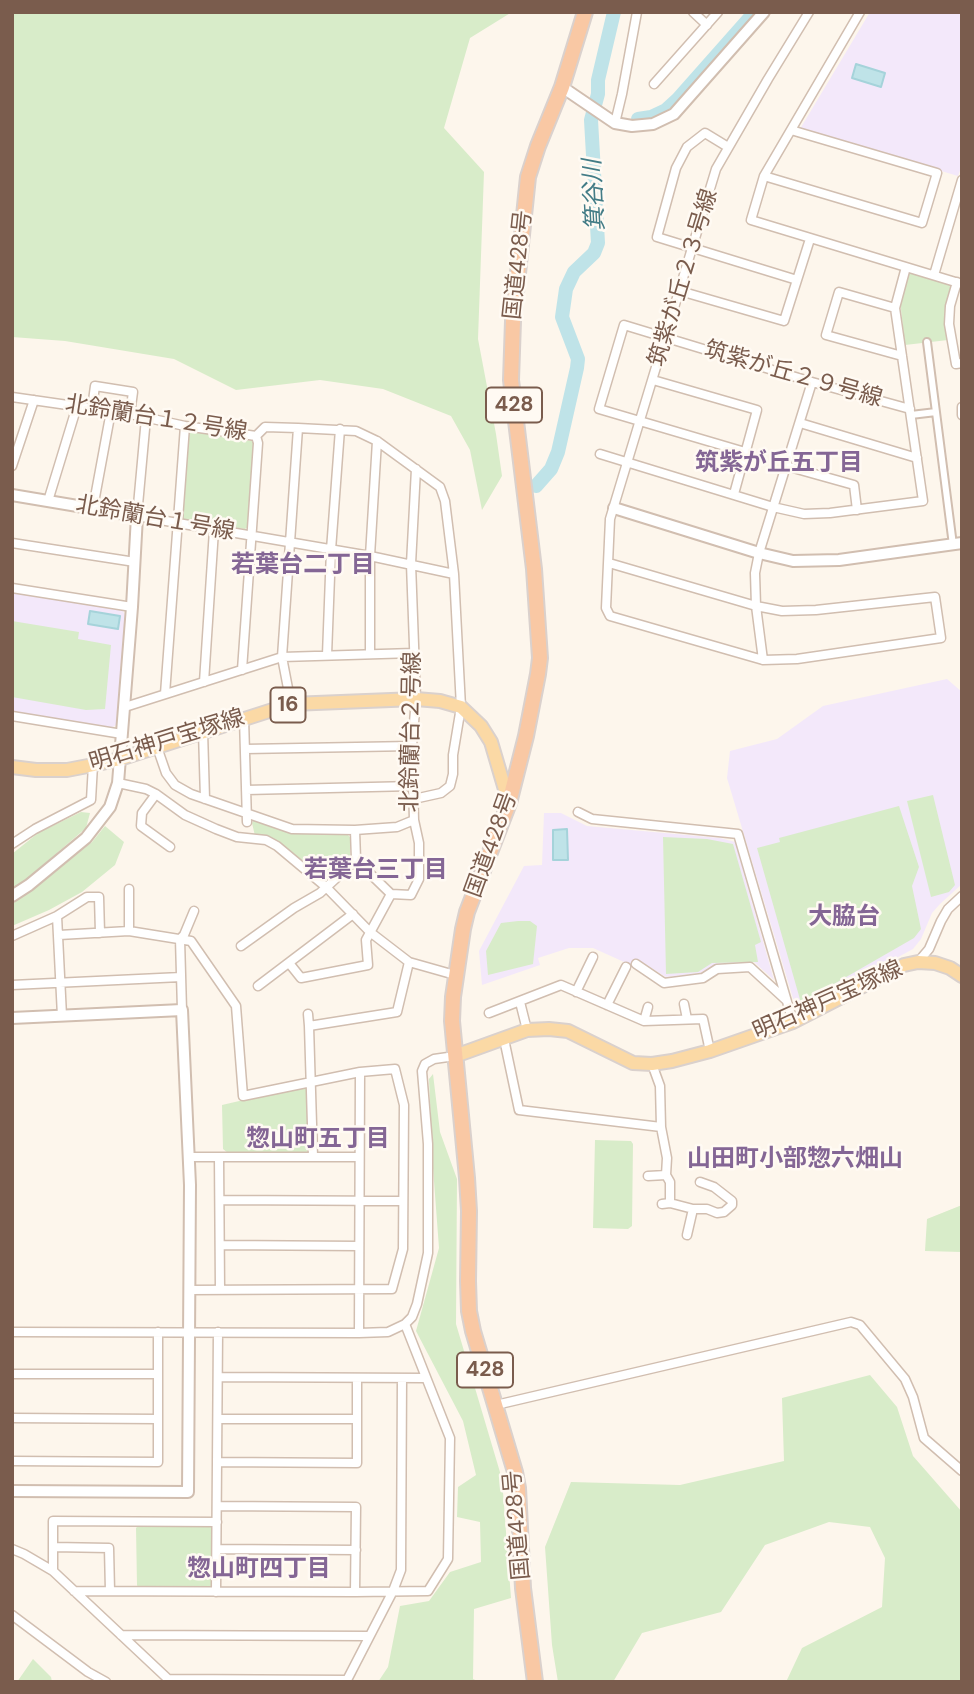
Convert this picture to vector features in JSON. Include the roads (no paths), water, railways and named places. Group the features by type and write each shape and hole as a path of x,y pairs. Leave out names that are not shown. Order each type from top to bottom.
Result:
{"highway":[{"name":"国道428号","path":"535,1682 523,1588 518,1488 469,1311 467,1178 452,1021 455,975 467,912 509,803 527,736 538,674 540,658 534,569 511,380 513,321 528,177 562,87 585,12"}],"main road":[{"name":"明石神戸宝塚線","path":"12,767 67,770 120,759 291,704 416,699 440,701 461,707"},
{"path":"461,707 481,726 491,743 509,803"},
{"name":"明石神戸宝塚線","path":"455,1056 527,1030 549,1028 568,1031 633,1063 652,1065 710,1051 793,1022 904,965 935,963 962,976"}],"street":[{"path":"612,121 622,94 637,12"},
{"path":"694,12 707,25"},
{"path":"654,84 718,12"},
{"path":"562,87 612,121 632,126 653,124 674,114 764,12"},
{"name":"筑紫が丘２３号線","path":"609,563 756,607 782,611 816,610 935,597 942,638 797,659 763,660 610,616 606,608 610,519 716,169 809,12"},
{"path":"860,12 764,176 751,220 959,283 950,306 949,324 956,363 962,363"},
{"path":"764,176 922,223 937,173 791,130"},
{"path":"728,147 705,133 687,147 676,168 657,237 797,280"},
{"path":"934,275 962,180"},
{"path":"680,291 783,321 810,239"},
{"path":"600,454 804,514 923,501 895,308 906,267"},
{"path":"895,308 839,292 826,335 902,356"},
{"name":"筑紫が丘２９号線","path":"745,452 599,408 624,325 911,412"},
{"path":"614,508 793,561 819,561 958,544 927,342"},
{"path":"653,380 757,410 734,494"},
{"path":"763,660 756,607 755,573 812,382"},
{"path":"92,408 95,386 133,392 130,414"},
{"name":"北鈴蘭台１２号線","path":"12,397 256,436 265,427 356,431 377,442 440,487 445,501 454,574"},
{"path":"12,466 34,400"},
{"path":"48,501 78,406"},
{"path":"962,407 962,415"},
{"path":"93,508 111,411"},
{"path":"911,412 936,412"},
{"path":"12,897 86,838 110,807 118,783 146,418"},
{"path":"800,423 917,458"},
{"path":"165,694 185,426"},
{"path":"291,704 282,657 298,428"},
{"path":"327,655 340,429"},
{"path":"242,670 258,443 256,436"},
{"path":"370,654 370,556 377,442"},
{"path":"786,466 854,485 857,510"},
{"name":"北鈴蘭台２号線","path":"157,747 166,773 175,785 205,799 248,826 355,830 397,827 414,820 412,746 416,699 411,564 416,469"},
{"name":"北鈴蘭台１号線","path":"12,495 370,556 454,574"},
{"path":"204,682 214,530"},
{"path":"12,543 135,562"},
{"path":"414,799 441,793 450,786 453,774 453,755 461,707 454,574"},
{"path":"12,588 132,607"},
{"path":"125,707 282,657 414,653"},
{"path":"12,716 122,734"},
{"path":"118,783 134,785 156,794 185,816 237,837 248,826 244,718"},
{"path":"203,731 205,799"},
{"path":"245,749 412,746"},
{"path":"12,844 91,800 93,765"},
{"path":"246,790 413,786"},
{"path":"156,794 142,813 141,826 170,847"},
{"path":"578,812 592,819 738,834 793,1022"},
{"path":"355,830 356,860 391,894 411,895 419,879 419,843 414,820"},
{"path":"248,826 277,846 326,887 370,932 409,961 455,975"},
{"path":"241,946 320,893 356,860"},
{"path":"129,889 129,931"},
{"path":"289,963 301,978 368,965 366,940 391,894"},
{"path":"918,962 929,949 948,909 962,896"},
{"path":"12,936 57,916 87,897 99,897 100,933"},
{"path":"12,1491 188,1492 189,1157 180,939 194,911"},
{"path":"258,986 353,914"},
{"path":"57,916 62,1016"},
{"path":"59,935 129,931 191,941 236,1006 243,1096 360,1072 395,1069 404,1105 403,1249 392,1290 189,1290"},
{"path":"576,992 593,957"},
{"path":"309,1026 397,1012 409,961"},
{"path":"636,964 664,983 703,978 717,969 750,967 787,1000"},
{"path":"607,1005 626,967"},
{"path":"12,985 181,977"},
{"path":"489,1013 561,985 644,1021 703,1019 710,1051"},
{"path":"520,1002 527,1030"},
{"path":"684,1004 687,1019"},
{"path":"644,1021 648,1006"},
{"path":"12,1018 182,1010"},
{"path":"308,1014 313,1157"},
{"path":"504,1039 519,1110 661,1127"},
{"path":"12,1332 359,1334 388,1332 405,1324 412,1317 417,1304 428,1253 428,1144 422,1071 425,1064 434,1059 455,1056"},
{"path":"652,1065 660,1086 661,1127 667,1158 666,1175 670,1182 666,1203 717,1213 724,1212 732,1205 732,1201 714,1187 700,1182"},
{"path":"359,1334 360,1072"},
{"path":"189,1157 359,1157"},
{"path":"219,1157 220,1290"},
{"path":"648,1176 666,1175"},
{"path":"220,1200 403,1201"},
{"path":"687,1235 693,1209"},
{"path":"220,1245 359,1246"},
{"path":"496,1405 851,1322 860,1325 905,1379 924,1438 962,1471"},
{"path":"74,1591 428,1591 447,1559 450,1438 405,1324"},
{"path":"12,1461 158,1462 158,1332"},
{"path":"216,1592 218,1332"},
{"path":"12,1374 158,1374"},
{"path":"218,1377 425,1378"},
{"path":"218,1462 357,1463 357,1378"},
{"path":"12,1549 53,1571 168,1679 346,1681 393,1591 401,1570 402,1378"},
{"path":"12,1418 158,1419"},
{"path":"218,1419 357,1419"},
{"path":"218,1506 356,1507 355,1592"},
{"path":"53,1571 53,1521 217,1522"},
{"path":"53,1548 109,1548 110,1591"},
{"path":"217,1549 356,1550"},
{"path":"12,1615 88,1672 106,1682"},
{"path":"121,1635 369,1636"}],"water":[{"path":"856,64 885,73 881,87 852,78"},
{"path":"90,611 120,616 118,629 88,624"},
{"path":"567,829 568,860 553,860 553,830"}],"waterway":[{"name":"箕谷川","path":"536,486 551,469 558,452 577,368 578,359 562,317 566,289 574,272 594,253 598,243 591,120 614,12"},
{"path":"638,119 666,110 755,12"}],"district":[{"name":"筑紫が丘五丁目","path":"779,464"},
{"name":"若葉台二丁目","path":"303,566"},
{"name":"若葉台三丁目","path":"376,871"},
{"name":"大脇台","path":"844,918"},
{"name":"惣山町五丁目","path":"318,1140"},
{"name":"山田町小部惣六畑山","path":"795,1160"},
{"name":"惣山町四丁目","path":"259,1570"}]}
